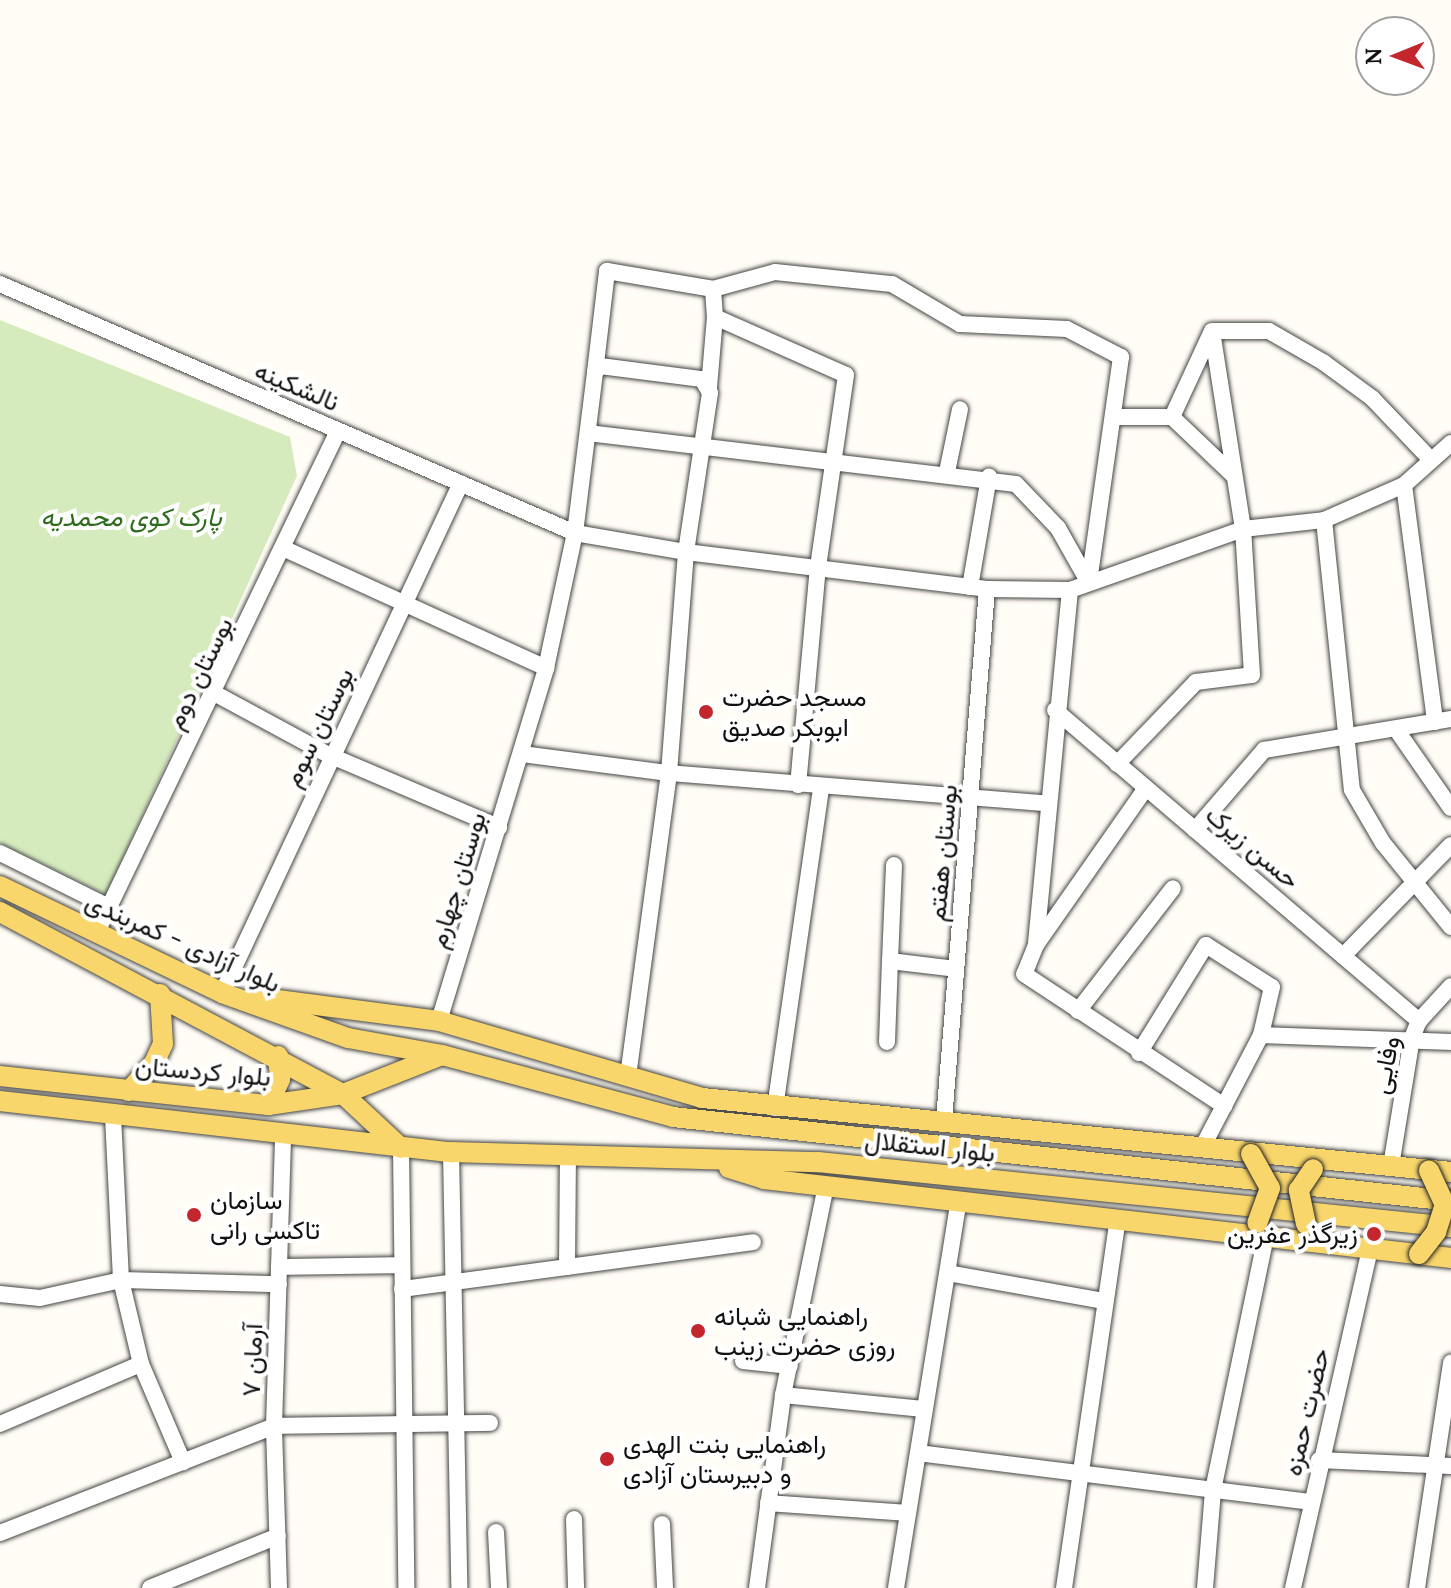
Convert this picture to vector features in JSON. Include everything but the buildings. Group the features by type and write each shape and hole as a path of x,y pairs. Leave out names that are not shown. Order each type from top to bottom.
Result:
{"main road":[{"name":"بلوار آزادی - کمربندی","path":"0,886 222,993 348,1038 442,1055"},
{"name":"بلوار آزادی - کمربندی","path":"0,912 278,1056 343,1094 401,1148"},
{"path":"222,993 439,1021 702,1098 775,1108 944,1120 1203,1146 1321,1165 1391,1166 1451,1172"},
{"path":"129,1091 154,1063 163,1044 160,994"},
{"name":"بلوار کردستان","path":"0,1076 268,1105 343,1094 442,1055"},
{"name":"بلوار استقلال","path":"442,1055 673,1117 1451,1201"},
{"path":"268,1105 280,1079 278,1056"},
{"name":"بلوار کردستان","path":"0,1101 401,1148"},
{"name":"بلوار استقلال","path":"401,1148 568,1157 818,1162 1451,1227"},
{"path":"1248,1153 1270,1188 1262,1229"},
{"path":"704,1161 764,1179 1237,1233 1262,1229 1318,1242 1451,1258"},
{"path":"1318,1242 1306,1224 1299,1190 1321,1165"},
{"path":"1419,1254 1436,1232 1445,1205 1429,1171"}],"street":[{"name":"بوستان چهارم","path":"439,1021 546,668 575,533 607,271 713,289"},
{"path":"628,1077 669,773 686,552 709,387 715,317 713,289 775,272 892,284 960,324 1067,329 1121,357 1089,583"},
{"name":"نالشکینه","path":"0,284 575,533 686,552 979,588 1070,590"},
{"path":"715,317 846,375 818,566 798,785"},
{"path":"1172,417 1212,331"},
{"path":"1212,331 1269,331 1323,362 1372,398 1430,459"},
{"path":"1117,764 1196,682 1252,675 1243,529 1212,331"},
{"path":"595,372 600,366 698,378 709,387"},
{"path":"947,472 960,409"},
{"path":"1114,417 1172,417 1234,476"},
{"name":"بوستان دوم","path":"97,932 216,694 338,431"},
{"path":"588,433 989,477 1016,484 1032,496 1071,548 1089,583"},
{"path":"1036,945 1045,803 1070,590 1243,529 1324,520 1404,485 1430,459 1451,446"},
{"name":"بوستان هفتم","path":"944,1120 970,798 979,588 989,477"},
{"name":"بوستان سوم","path":"222,993 329,755 461,483"},
{"path":"1195,830 1264,750 1443,720 1404,485"},
{"path":"1324,520 1348,735 1349,773 1359,807 1451,927"},
{"path":"285,549 403,608 546,668"},
{"path":"216,694 329,755 499,827"},
{"name":"حسن زیرک","path":"1055,710 1419,1021"},
{"path":"1396,729 1451,808"},
{"path":"522,754 669,773 1045,803"},
{"path":"775,1108 821,787"},
{"path":"1146,788 1036,945 1024,974 1139,1053 1224,1106"},
{"path":"1343,956 1414,877 1451,845"},
{"path":"0,853 111,908"},
{"path":"887,1042 894,865"},
{"path":"1078,1011 1173,888"},
{"path":"1139,1053 1206,945 1272,987 1261,1035 1203,1146"},
{"path":"890,961 956,969"},
{"name":"وفایی","path":"1391,1166 1412,1038 1419,1021 1451,986"},
{"path":"1261,1035 1412,1038 1451,1042"},
{"path":"113,1116 121,1280 141,1364 183,1462"},
{"name":"آرمان ۷","path":"279,1588 274,1426 283,1133"},
{"path":"401,1148 406,1588"},
{"path":"451,1152 459,1588"},
{"path":"567,1267 568,1157"},
{"path":"757,1588 783,1395 826,1185"},
{"path":"896,1588 959,1201"},
{"path":"1064,1588 1084,1474 1103,1301 1118,1219"},
{"path":"1205,1588 1213,1490 1262,1229"},
{"path":"402,1289 753,1242"},
{"name":"حضرت حمزه","path":"1293,1588 1319,1460 1370,1248"},
{"path":"0,1294 40,1298 121,1280 279,1275 402,1265"},
{"path":"948,1273 1103,1301"},
{"path":"743,1361 790,1366"},
{"path":"1417,1588 1432,1465 1451,1363"},
{"path":"0,1424 141,1364"},
{"path":"783,1395 923,1409"},
{"path":"0,1533 274,1426 490,1423"},
{"path":"918,1453 1310,1502"},
{"path":"1319,1460 1451,1466"},
{"path":"768,1503 908,1513"},
{"path":"574,1519 576,1588"},
{"path":"662,1524 665,1588"},
{"path":"496,1532 499,1588"},
{"path":"150,1588 278,1536"}],"green space":[{"name":"پارک کوی محمدیه","path":"0,320 290,437 297,476 106,895 0,843"}],"place":[{"name":"مسجد حضرت ابوبکر صدیق","path":"706,712"},
{"name":"سازمان تاکسی رانی","path":"194,1215"},
{"name":"زیرگذر عفرین","path":"1374,1234"},
{"name":"راهنمایی شبانه روزی حضرت زینب","path":"698,1331"},
{"name":"راهنمایی بنت الهدی و دبیرستان آزادی","path":"607,1459"}]}
